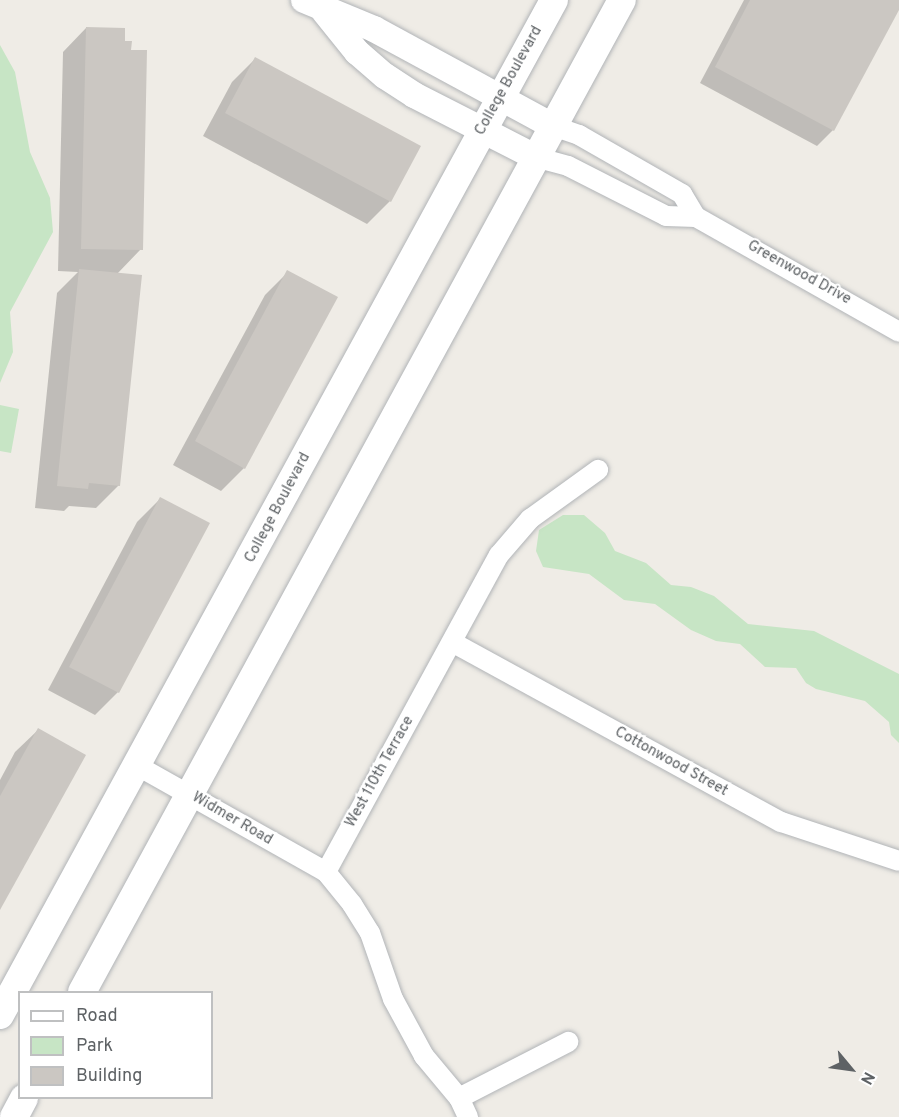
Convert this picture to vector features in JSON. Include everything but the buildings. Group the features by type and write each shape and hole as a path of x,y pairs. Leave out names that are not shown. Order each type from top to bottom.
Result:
{"main road":[{"name":"College Boulevard","path":"0,1015 138,766 554,0"},
{"path":"83,991 622,0"},
{"path":"14,1117 23,1099"}],"street":[{"path":"314,5 374,29 553,126"},
{"path":"314,5 357,52 385,76 536,157"},
{"name":"Greenwood Drive","path":"553,126 579,135 682,194 696,217"},
{"name":"Greenwood Drive","path":"536,157 568,166 666,216 696,217 899,333"},
{"name":"West 110th Terrace","path":"326,872 499,555 530,519 598,470"},
{"name":"Cottonwood Street","path":"452,642 781,822 899,861"},
{"name":"Widmer Road","path":"138,766 326,872"},
{"path":"326,872 352,904 370,933 393,999 424,1056 459,1098 468,1117"},
{"path":"459,1098 568,1042"}],"green space":[{"path":"0,45 15,72 30,152 50,198 53,232 10,312 13,352 0,383"},
{"path":"0,405 19,409 11,453 0,451"},
{"path":"563,515 584,515 605,533 615,551 646,563 671,585 691,587 714,596 748,624 814,631 899,674 899,743 891,735 889,722 865,701 816,689 806,683 796,668 765,667 740,644 716,641 691,630 655,604 624,600 589,574 543,567 536,551 539,530"}]}
